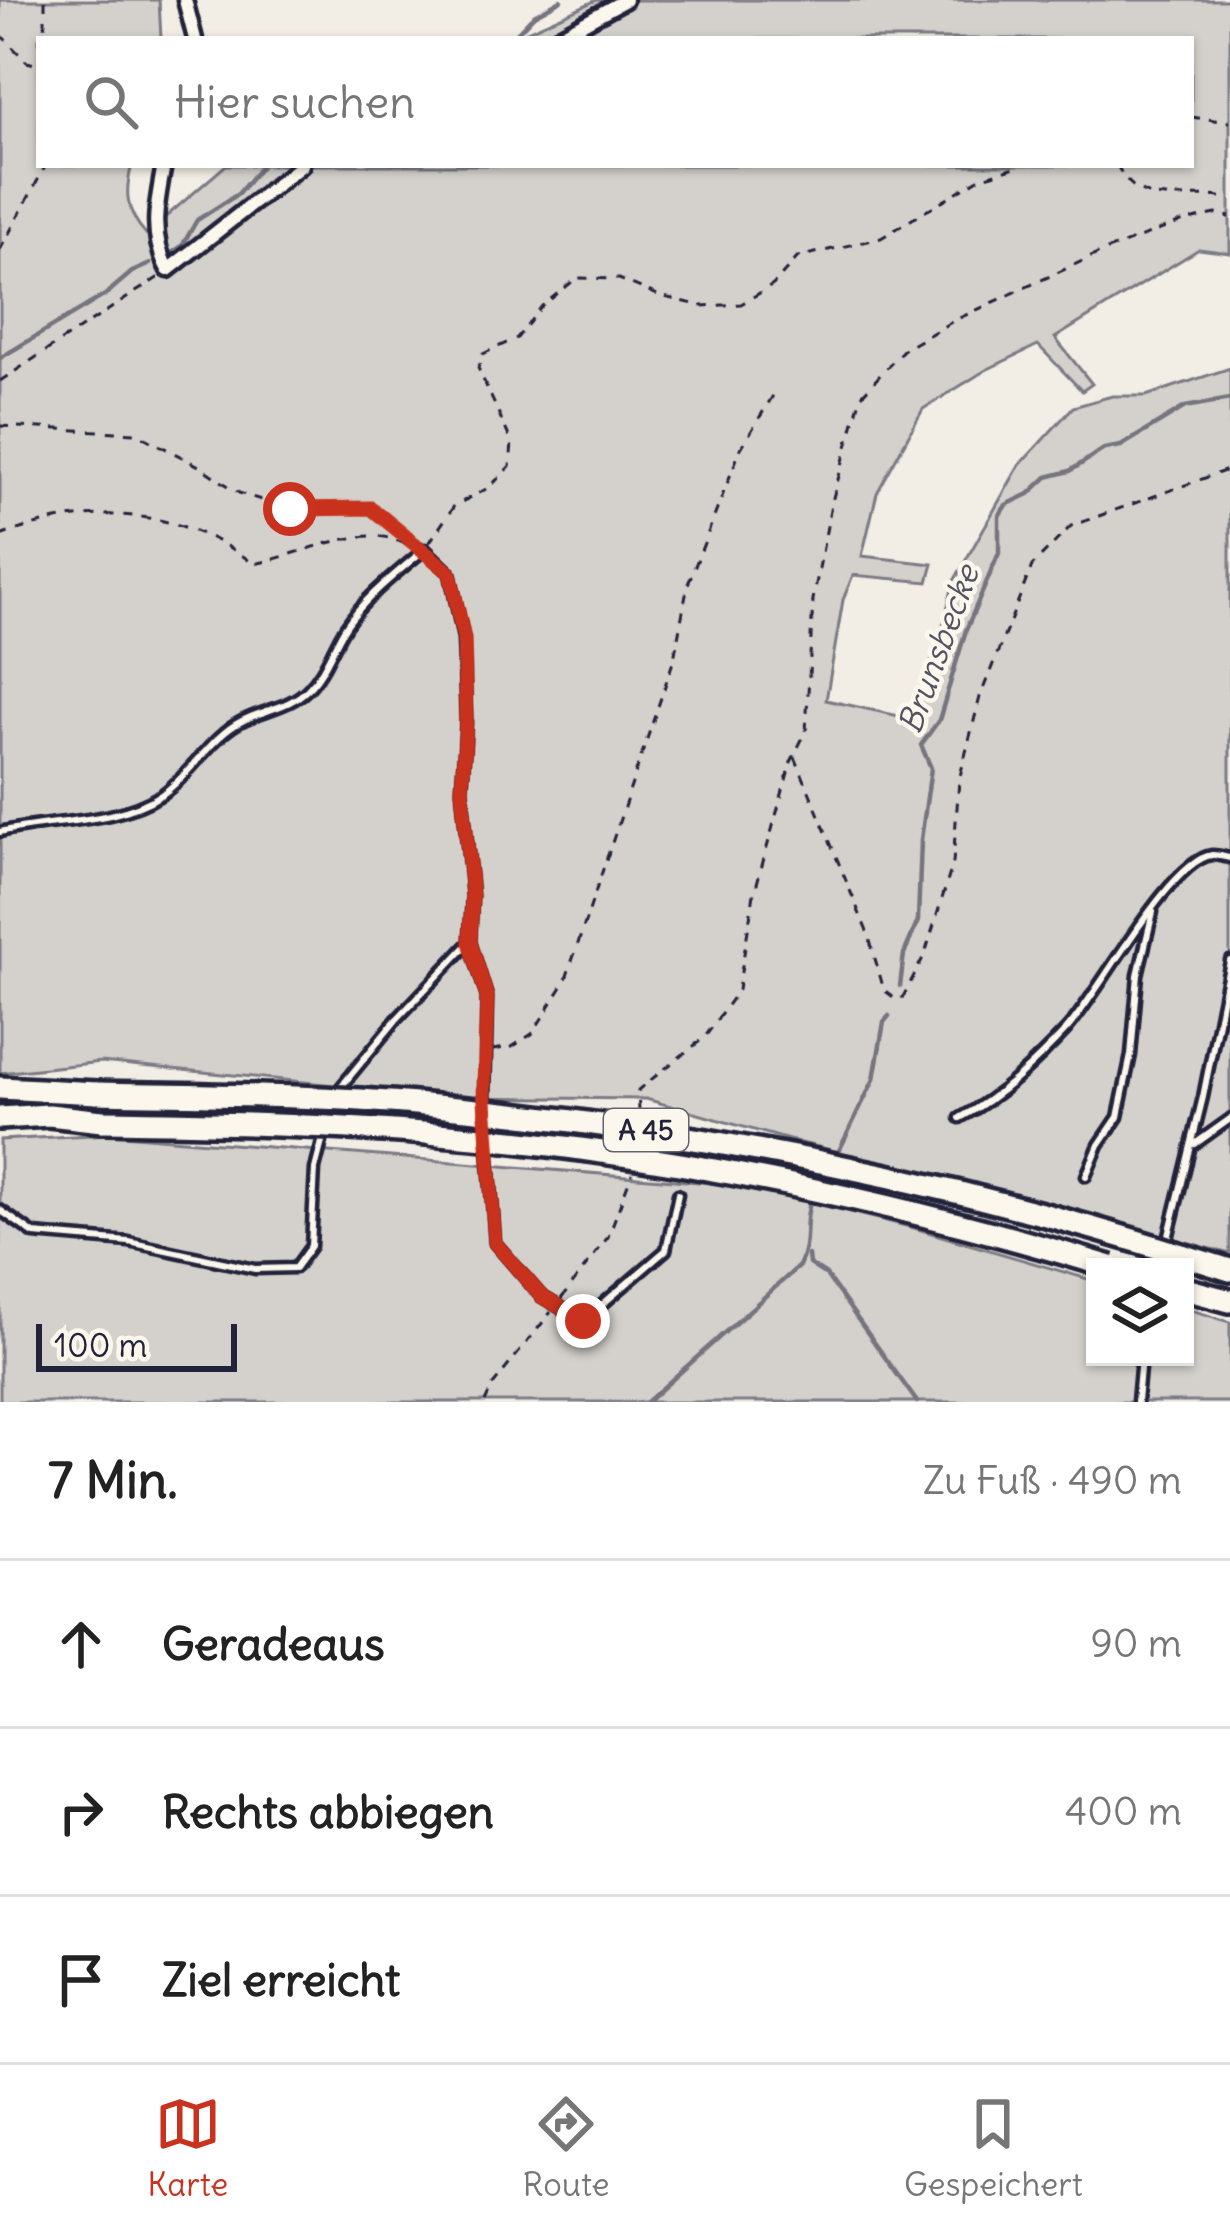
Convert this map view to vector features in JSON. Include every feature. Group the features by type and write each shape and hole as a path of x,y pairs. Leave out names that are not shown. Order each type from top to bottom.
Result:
{"highway":[{"name":"A 45","path":"0,1088 422,1104 726,1142 1012,1204 1230,1270"},
{"name":"A 45","path":"0,1118 49,1115 102,1121 258,1123 440,1134 592,1150 722,1171 890,1207 1086,1260"},
{"path":"1194,1291 1230,1301"}],"street":[{"path":"185,0 194,36"},
{"path":"559,36 625,0"},
{"path":"163,168 154,218 168,270 298,168"}],"lane":[{"path":"0,832 120,813 154,799 180,781 239,722 291,703 308,689 346,626 374,592 425,550 450,573 464,639 462,790 472,896 470,942 487,997 485,1051 495,1243 541,1296 583,1321 666,1250 678,1194"},
{"path":"961,1118 992,1100 1069,1027 1155,903 1192,864 1211,854 1230,858"},
{"path":"1086,1176 1118,1117 1132,1055 1138,975 1155,903"},
{"path":"0,1210 34,1234 129,1242 255,1269 295,1268 311,1246 314,1169 336,1093 470,942"},
{"path":"1163,1258 1230,961"},
{"path":"1192,1146 1230,1119"},
{"path":"1137,1402 1140,1366"}],"path":[{"path":"45,0 45,36"},
{"path":"0,34 26,62 36,64"},
{"path":"1194,117 1230,122"},
{"path":"0,250 44,168"},
{"path":"425,550 454,506 490,487 510,466 512,443 478,368 483,354 518,338 542,306 577,278 619,279 702,307 741,304 773,285 798,256 881,238 980,178 1012,168"},
{"path":"1119,168 1126,182 1154,197 1230,200"},
{"path":"640,1126 638,1090 705,1037 738,990 754,894 794,755 806,731 820,562 861,396 903,350 953,321 1184,220 1216,214 1230,217"},
{"path":"0,381 168,270"},
{"path":"485,1051 512,1047 532,1034 565,982 668,679 688,584 741,448 777,389"},
{"path":"0,426 136,433 199,466 239,494 290,509 371,508 425,550"},
{"path":"794,755 868,934 884,989 896,999 904,997 925,954 953,863 959,780 980,697 1032,566 1070,526 1230,469"},
{"path":"0,536 98,512 176,522 225,542 254,564 377,536 425,550"},
{"path":"485,1402 493,1385 608,1237 634,1170"}],"shaded area":[{"path":"0,0 159,0 161,36 36,36 36,168 131,168 128,202 146,234 223,168 1194,168 1194,36 516,36 597,0 1230,0 1230,253 1199,249 1055,338 1092,384 1082,391 1038,345 923,409 877,493 862,556 933,564 928,582 853,575 843,600 826,700 908,718 939,642 954,581 1019,466 1073,407 1112,396 1146,396 1230,368 1230,1254 646,1099 456,1097 101,1062 0,1073"},
{"path":"110,1134 748,1186 1086,1278 1086,1366 1194,1366 1194,1311 1230,1322 1230,1402 0,1402 0,1140"}],"waterway":[{"path":"514,36 534,15 561,0"},
{"path":"173,252 197,220 238,194 260,168"},
{"path":"0,358 150,264"},
{"name":"Brunsbecke","path":"900,986 904,954 918,921 921,840 931,768 921,745 939,720 966,630 999,553 999,516 1006,505 1029,494 1047,477 1070,471 1104,449 1121,446 1185,407 1230,399"},
{"name":"Brunsbecke","path":"836,1157 874,1079 889,1016"},
{"name":"Brunsbecke","path":"647,1402 799,1266 812,1198"},
{"path":"808,1255 809,1264 826,1275 917,1402"}],"route":[{"path":"290,509 371,508 450,573 464,639 462,790 472,896 470,942 487,997 484,1087 495,1243 541,1296 583,1321"}]}
